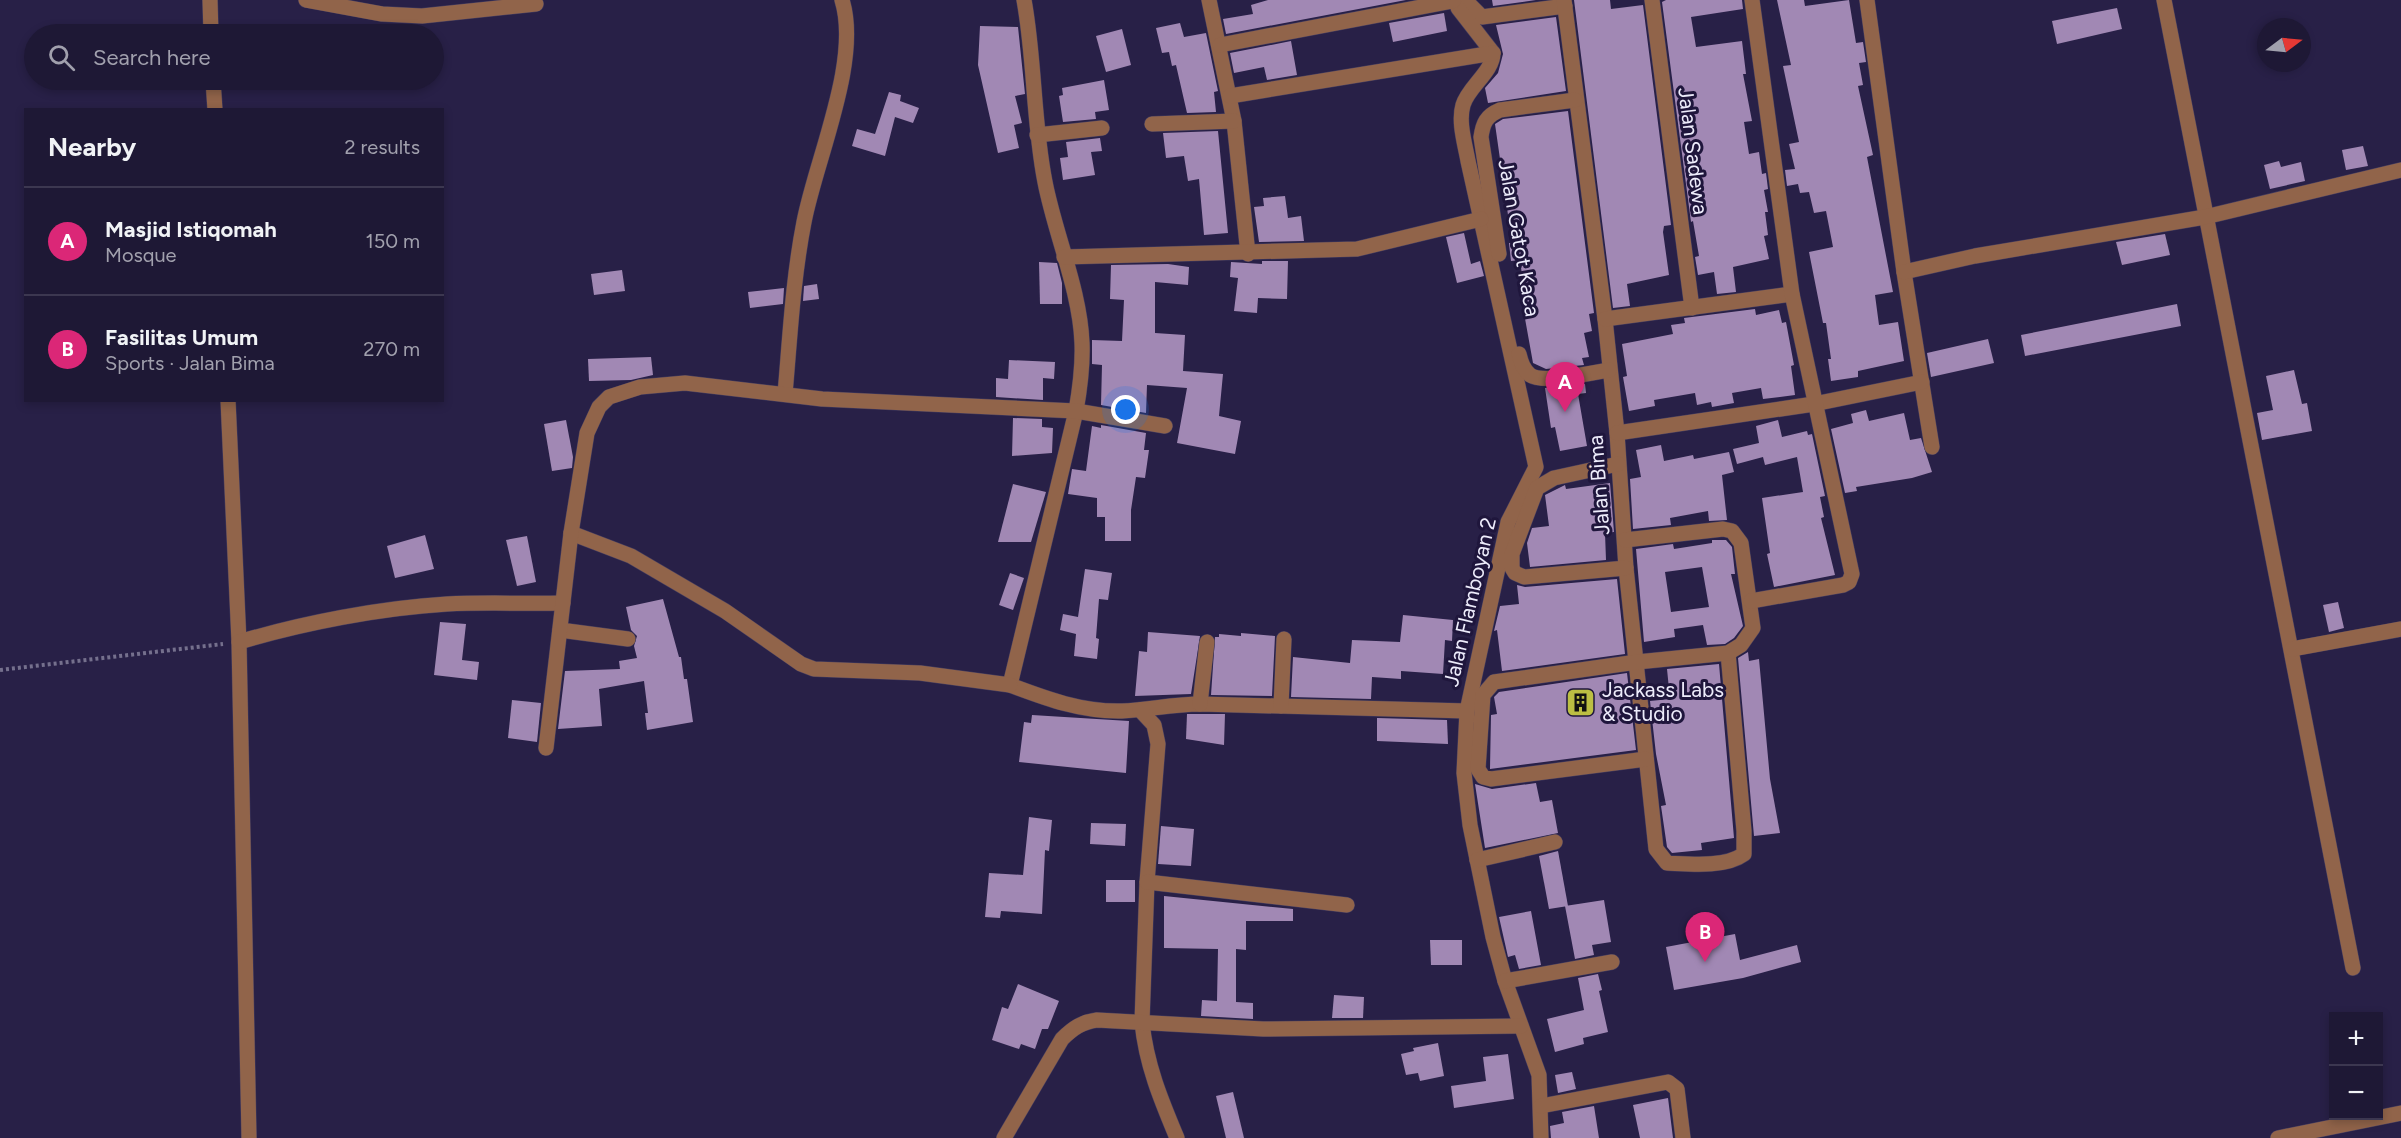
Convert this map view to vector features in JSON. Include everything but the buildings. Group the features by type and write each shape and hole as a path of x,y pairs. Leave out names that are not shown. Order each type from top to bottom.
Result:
{"street":[{"path":"210,0 211,24"},
{"path":"306,0 370,13 422,16 536,4"},
{"path":"785,394 794,292 804,222 845,63 847,35 842,0"},
{"path":"1010,685 1076,411 1081,381 1082,341 1064,257 1051,213 1037,135 1032,55 1024,0"},
{"path":"1209,0 1234,121 1248,254"},
{"path":"1220,45 1456,0 1482,17 1565,3"},
{"path":"1230,96 1493,53 1456,0"},
{"name":"Jalan Sadewa","path":"1652,0 1692,308"},
{"path":"1751,601 1843,585 1849,582 1852,574 1792,294 1752,0"},
{"path":"1867,0 1904,272 1932,447"},
{"path":"2164,0 2353,968"},
{"name":"Jalan Bima","path":"1565,3 1575,100 1605,320 1608,370 1617,433 1626,568 1656,849 1667,863 1705,863 1740,857 1745,849 1728,653"},
{"name":"Jalan Flamboyan 2","path":"1493,53 1490,63 1463,105 1462,122 1468,161 1536,467 1508,522 1467,711 1465,782 1477,860 1505,981 1539,1075 1541,1138"},
{"path":"214,90 215,108"},
{"name":"Jalan Gatot Kaca","path":"1575,100 1500,110 1490,114 1481,137 1503,281 1523,367 1531,376 1545,378 1608,370"},
{"path":"1152,124 1234,121"},
{"path":"1037,135 1102,128"},
{"path":"1904,272 1975,256 2205,217 2401,170"},
{"path":"1064,257 1248,254 1357,249 1481,219"},
{"path":"1605,320 1792,294"},
{"path":"1617,433 1814,404 1922,381"},
{"path":"546,748 571,533 587,433 599,407 609,397 640,387 685,383 822,399 1076,411 1165,426"},
{"path":"228,402 239,642 249,1138"},
{"path":"1618,464 1554,478 1537,488 1516,541 1511,562 1515,573 1524,577 1626,568"},
{"path":"1625,540 1723,529 1732,531 1741,543 1754,628 1741,645 1728,653 1637,662 1501,680 1489,686 1483,695 1478,769 1483,777 1491,779 1646,759"},
{"path":"571,533 631,556 724,611 801,664 814,669 920,673 1010,685 1051,700 1087,709 1140,710 1174,704 1200,704 1467,711"},
{"path":"239,642 304,625 422,607 454,604 562,603"},
{"path":"2292,649 2401,629"},
{"path":"560,630 628,639"},
{"path":"1281,706 1284,639"},
{"path":"1200,704 1207,642"},
{"path":"1140,710 1154,725 1158,744 1147,882 1142,1022 1148,1063 1177,1138"},
{"path":"1477,860 1555,842"},
{"path":"1147,882 1347,905"},
{"path":"1505,981 1612,962"},
{"path":"1004,1138 1062,1039 1072,1029 1086,1022 1097,1020 1263,1029 1521,1026"},
{"path":"1540,1106 1668,1082 1677,1089 1683,1138"},
{"path":"2278,1138 2401,1113"}],"path":[{"path":"0,670 239,642"}],"place":[{"name":"Masjid Istiqomah","path":"1565,412"},
{"name":"Jackass Labs & Studio","path":"1581,702"},
{"name":"Fasilitas Umum","path":"1705,962"}]}
